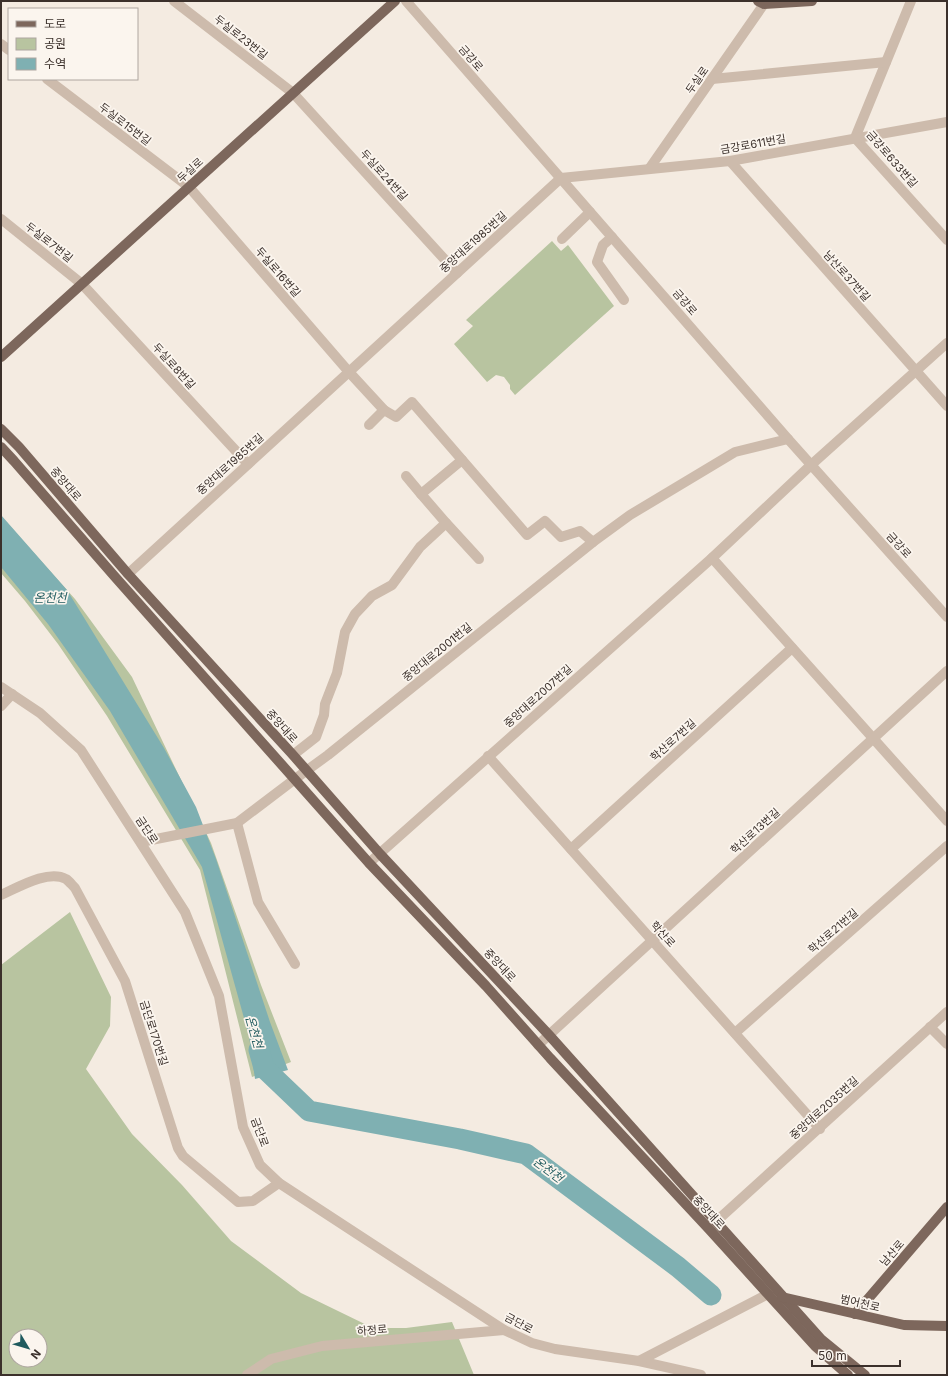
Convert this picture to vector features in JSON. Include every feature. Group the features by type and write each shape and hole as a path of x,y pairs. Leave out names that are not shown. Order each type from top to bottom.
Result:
{"main road":[{"name":"두실로","path":"1,357 394,1"},
{"name":"두실로","path":"762,2 812,1"},
{"name":"중앙대로","path":"1,429 19,447 128,574 380,854 549,1035 712,1225 768,1294 815,1346 848,1375"},
{"name":"중앙대로","path":"1,447 369,863 486,986 538,1045 712,1225 784,1297 821,1339 865,1375"},
{"name":"남산로","path":"855,1314 947,1207"},
{"name":"범어천로","path":"768,1294 904,1325 947,1326"}],"street":[{"name":"두실로23번길","path":"174,1 293,93"},
{"name":"금강로","path":"406,1 788,439 947,617"},
{"name":"금강로633번길","path":"911,1 855,138 947,240"},
{"name":"두실로","path":"649,169 712,79 762,2"},
{"path":"712,79 886,62"},
{"name":"두실로15번길","path":"48,80 189,187"},
{"name":"두실로24번길","path":"293,93 457,273"},
{"name":"금강로611번길","path":"561,178 730,161 947,122"},
{"name":"남산로37번길","path":"730,161 947,406"},
{"name":"중앙대로1985번길","path":"128,574 561,178"},
{"name":"두실로16번길","path":"189,187 349,372"},
{"path":"562,239 590,212"},
{"name":"두실로7번길","path":"1,219 82,284"},
{"path":"612,237 603,245 597,262 624,300"},
{"name":"두실로8번길","path":"82,284 248,464"},
{"path":"811,465 947,342"},
{"path":"349,372 384,410 396,416 412,402 527,535 545,521 561,537 580,530 593,542"},
{"path":"369,425 384,410"},
{"name":"중앙대로2001번길","path":"295,779 328,756 593,542 630,516 735,452 788,439"},
{"path":"422,494 462,460"},
{"name":"중앙대로2007번길","path":"369,863 712,558 811,465"},
{"path":"406,476 479,559"},
{"path":"293,756 316,737 324,715 324,704 337,673 345,632 355,614 372,596 392,585 420,547 446,523"},
{"path":"712,558 947,821"},
{"name":"학산로7번길","path":"571,849 792,648"},
{"name":"학산로13번길","path":"652,940 947,671"},
{"name":"금단로","path":"1,687 40,713 81,750 185,912 219,996 244,1127 260,1165 279,1184 504,1330 532,1343 555,1349 639,1361 701,1375"},
{"path":"1,706 12,694"},
{"name":"학산로","path":"488,756 820,1128"},
{"path":"141,842 237,823 295,779"},
{"path":"237,823 258,902 295,964"},
{"name":"학산로21번길","path":"735,1033 947,846"},
{"name":"금단로170번길","path":"1,895 38,878 53,876 65,879 75,888 125,981 178,1148 183,1156 238,1202 253,1201 279,1184"},
{"path":"538,1045 652,940"},
{"name":"중앙대로2035번길","path":"712,1225 947,1012"},
{"path":"930,1027 947,1044"},
{"path":"639,1361 768,1294"},
{"name":"하정로","path":"247,1375 271,1359 322,1346 504,1330"}],"green space":[{"path":"552,241 561,251 568,245 614,306 515,395 504,377 496,375 487,382 454,344 473,326 466,320"},
{"name":"온천천","path":"1,516 75,599 132,677 211,843 261,985 291,1062 252,1077 200,870 107,716 58,644 1,573"},
{"path":"70,912 111,997 110,1026 86,1069 132,1134 182,1185 231,1241 301,1293 373,1328 406,1328 452,1322 474,1375 1,1375 1,965"}],"water":[{"name":"온천천","path":"1,515 67,590 164,748 196,807 216,859 270,1022 288,1070 255,1079 249,1036 202,867 110,711 48,624 1,567"}],"waterway":[{"name":"온천천","path":"259,1050 264,1068 309,1111 460,1139 526,1154 678,1267 711,1295"}]}
